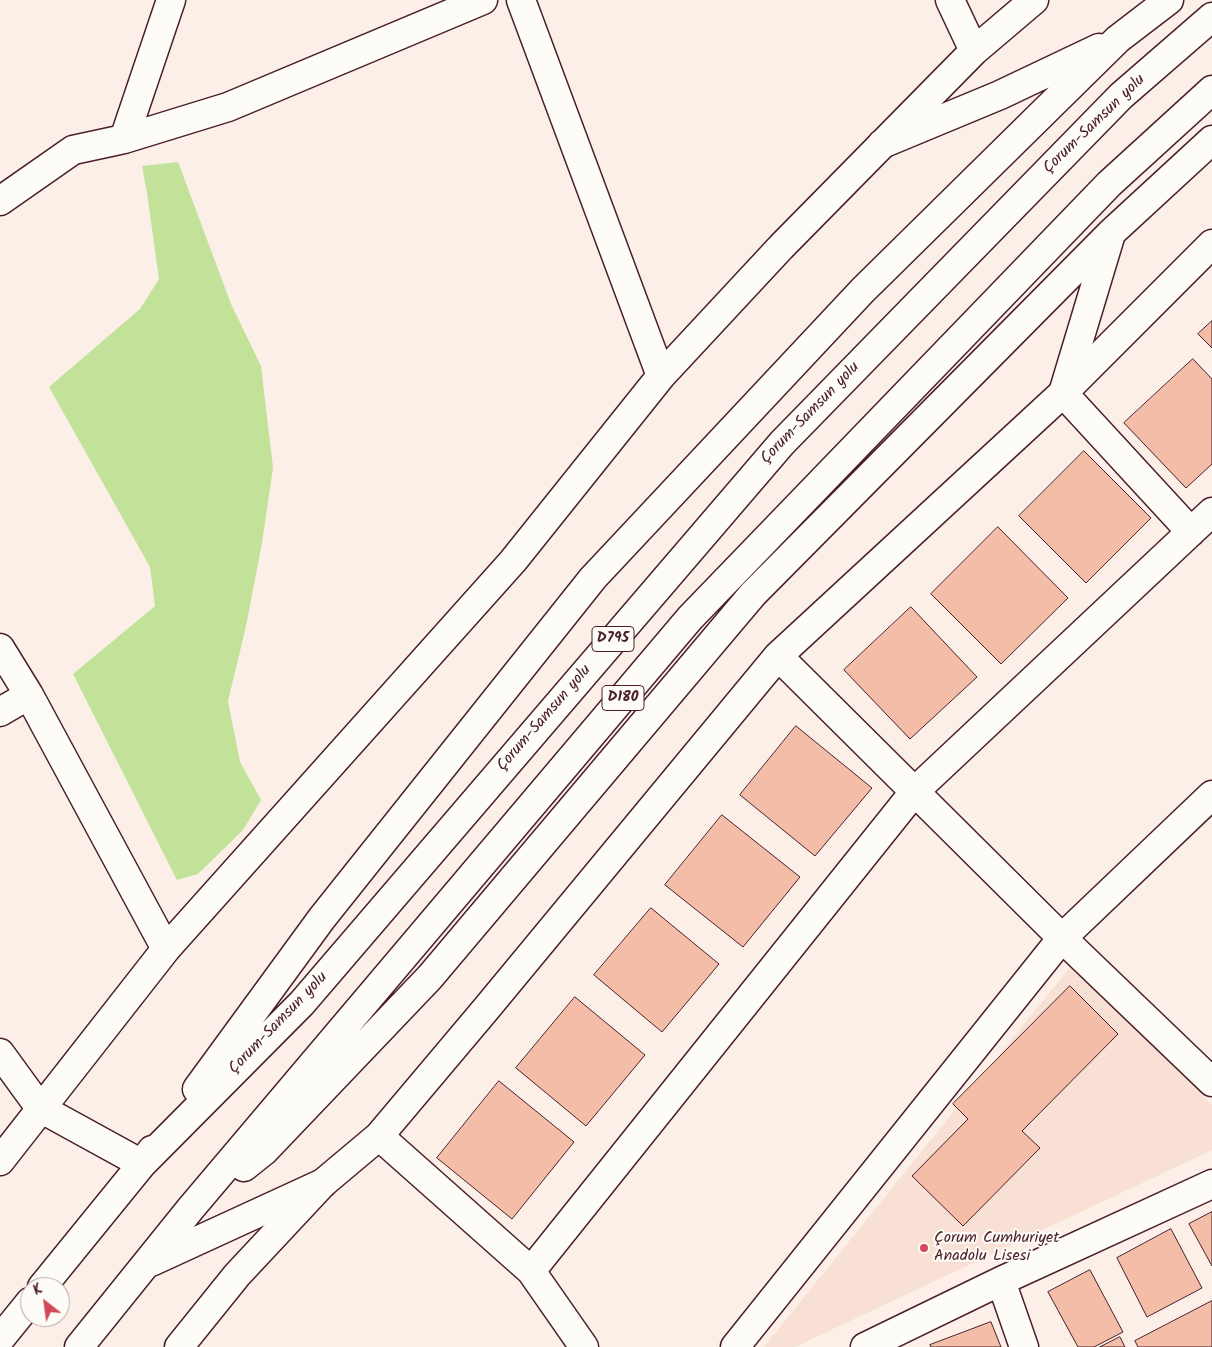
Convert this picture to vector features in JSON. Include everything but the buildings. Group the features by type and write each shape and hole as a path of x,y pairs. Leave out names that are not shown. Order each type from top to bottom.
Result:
{"main road":[{"path":"124,139 171,0"},
{"path":"0,201 73,150 124,139 228,107 483,0"},
{"path":"522,0 661,376"},
{"path":"950,0 974,51"},
{"path":"0,1161 166,949 513,561 661,376 781,247 974,51 1034,0"},
{"path":"0,1053 40,1108 142,1164 322,918 593,578 863,290 1118,39 1169,0"},
{"name":"Çorum-Samsun yolu","path":"50,1277 142,1164 302,1003 782,443 1121,96 1212,17"},
{"path":"882,144 1000,95 1118,39"},
{"name":"D180","path":"79,1347 191,1208 690,618 1109,184 1212,90"},
{"path":"191,1208 264,1151 430,977 753,594 1111,233 1212,140"},
{"path":"1062,393 1111,233"},
{"path":"178,1347 237,1274 323,1183 379,1136 778,656 1062,393 1212,244"},
{"path":"1062,393 1191,532"},
{"path":"531,1271 915,791 1212,512"},
{"path":"0,648 29,695 166,949"},
{"path":"778,656 1062,938 1212,1081"},
{"path":"0,712 29,695"},
{"path":"735,1347 1062,938 1212,796"},
{"path":"379,1136 531,1271 584,1347"},
{"path":"145,1265 323,1183"},
{"path":"865,1347 1212,1184"},
{"path":"1001,1282 1024,1347"},
{"path":"0,1340 20,1315"}],"shaded area":[{"name":"Çorum Cumhuriyet Anadolu Lisesi","path":"1071,966 1212,1105 1212,1150 795,1347 764,1347"}],"green space":[{"path":"178,162 231,304 261,366 273,468 262,543 246,626 228,701 240,762 261,800 243,830 198,874 177,880 73,674 155,606 150,567 49,387 140,309 159,279 142,166"}],"place":[{"name":"Çorum Cumhuriyet Anadolu Lisesi","path":"924,1248"}]}
